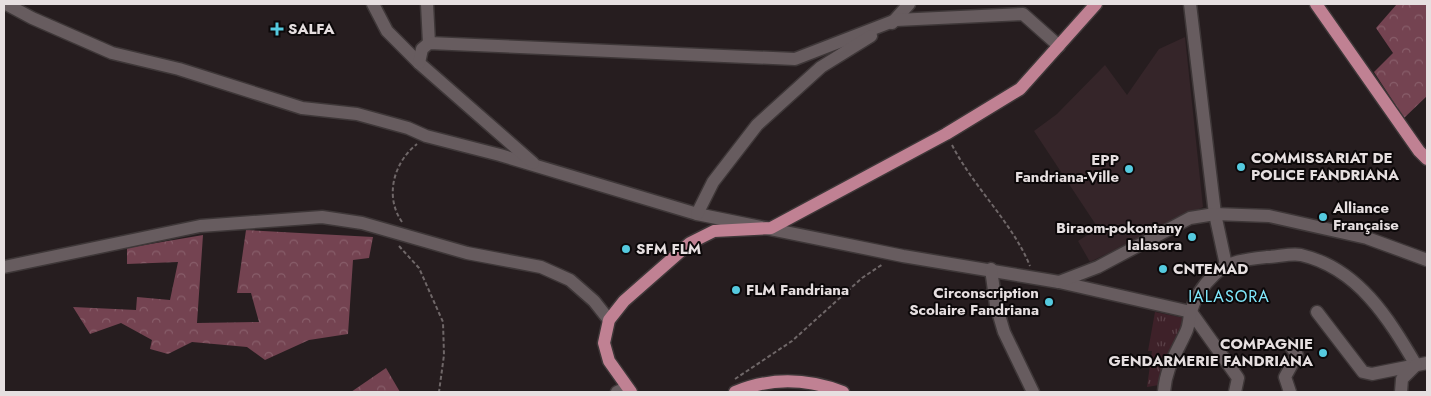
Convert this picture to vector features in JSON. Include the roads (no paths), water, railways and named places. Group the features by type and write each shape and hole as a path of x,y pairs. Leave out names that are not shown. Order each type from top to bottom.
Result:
{"main road":[{"path":"624,391 609,361 604,343 609,320 624,301 690,243 714,231 771,228 946,134 1020,89 1096,4"},
{"path":"1316,4 1419,151 1427,158"},
{"path":"734,387 756,383 799,380 843,392"}],"street":[{"path":"6,4 32,18 112,52 179,69 302,108 357,114 408,128 426,136 461,144 697,214 903,256 1059,282 1191,312 1238,378 1235,392"},
{"path":"373,4 387,31 419,64 536,166"},
{"path":"427,4 429,43"},
{"path":"697,214 713,182 757,125 821,67 896,20 909,4"},
{"path":"1190,4 1216,214 1226,265"},
{"path":"419,64 422,49 429,43 795,59 896,20 1023,14 1058,46"},
{"path":"1059,282 1098,267 1190,218 1216,214 1269,216 1367,238 1427,260"},
{"path":"4,267 200,226 322,217 362,223 467,252 541,267 570,280 594,301 609,320"},
{"path":"1164,392 1171,358 1187,331 1191,312 1198,295 1212,276 1226,265 1256,258 1299,255 1330,265 1354,283 1377,306 1422,364"},
{"path":"990,269 996,304 1004,332 1033,392"},
{"path":"1318,312 1363,372 1372,374 1422,364"},
{"path":"1290,345 1297,355 1285,377 1290,392"},
{"path":"1401,392 1402,379 1422,364"}],"place":[{"name":"SALFA","path":"277,29"},
{"name":"COMMISSARIAT DE POLICE FANDRIANA","path":"1241,167"},
{"name":"EPP Fandriana-Ville","path":"1129,169"},
{"name":"Alliance Française","path":"1323,217"},
{"name":"Biraom-pokontany Ialasora","path":"1192,237"},
{"name":"SFM FLM","path":"626,249"},
{"name":"CNTEMAD","path":"1163,269"},
{"name":"FLM Fandriana","path":"736,290"},
{"name":"Circonscription Scolaire Fandriana","path":"1049,302"},
{"name":"COMPAGNIE GENDARMERIE FANDRIANA","path":"1323,353"}],"district":[{"name":"IALASORA","path":"1229,296"}]}
